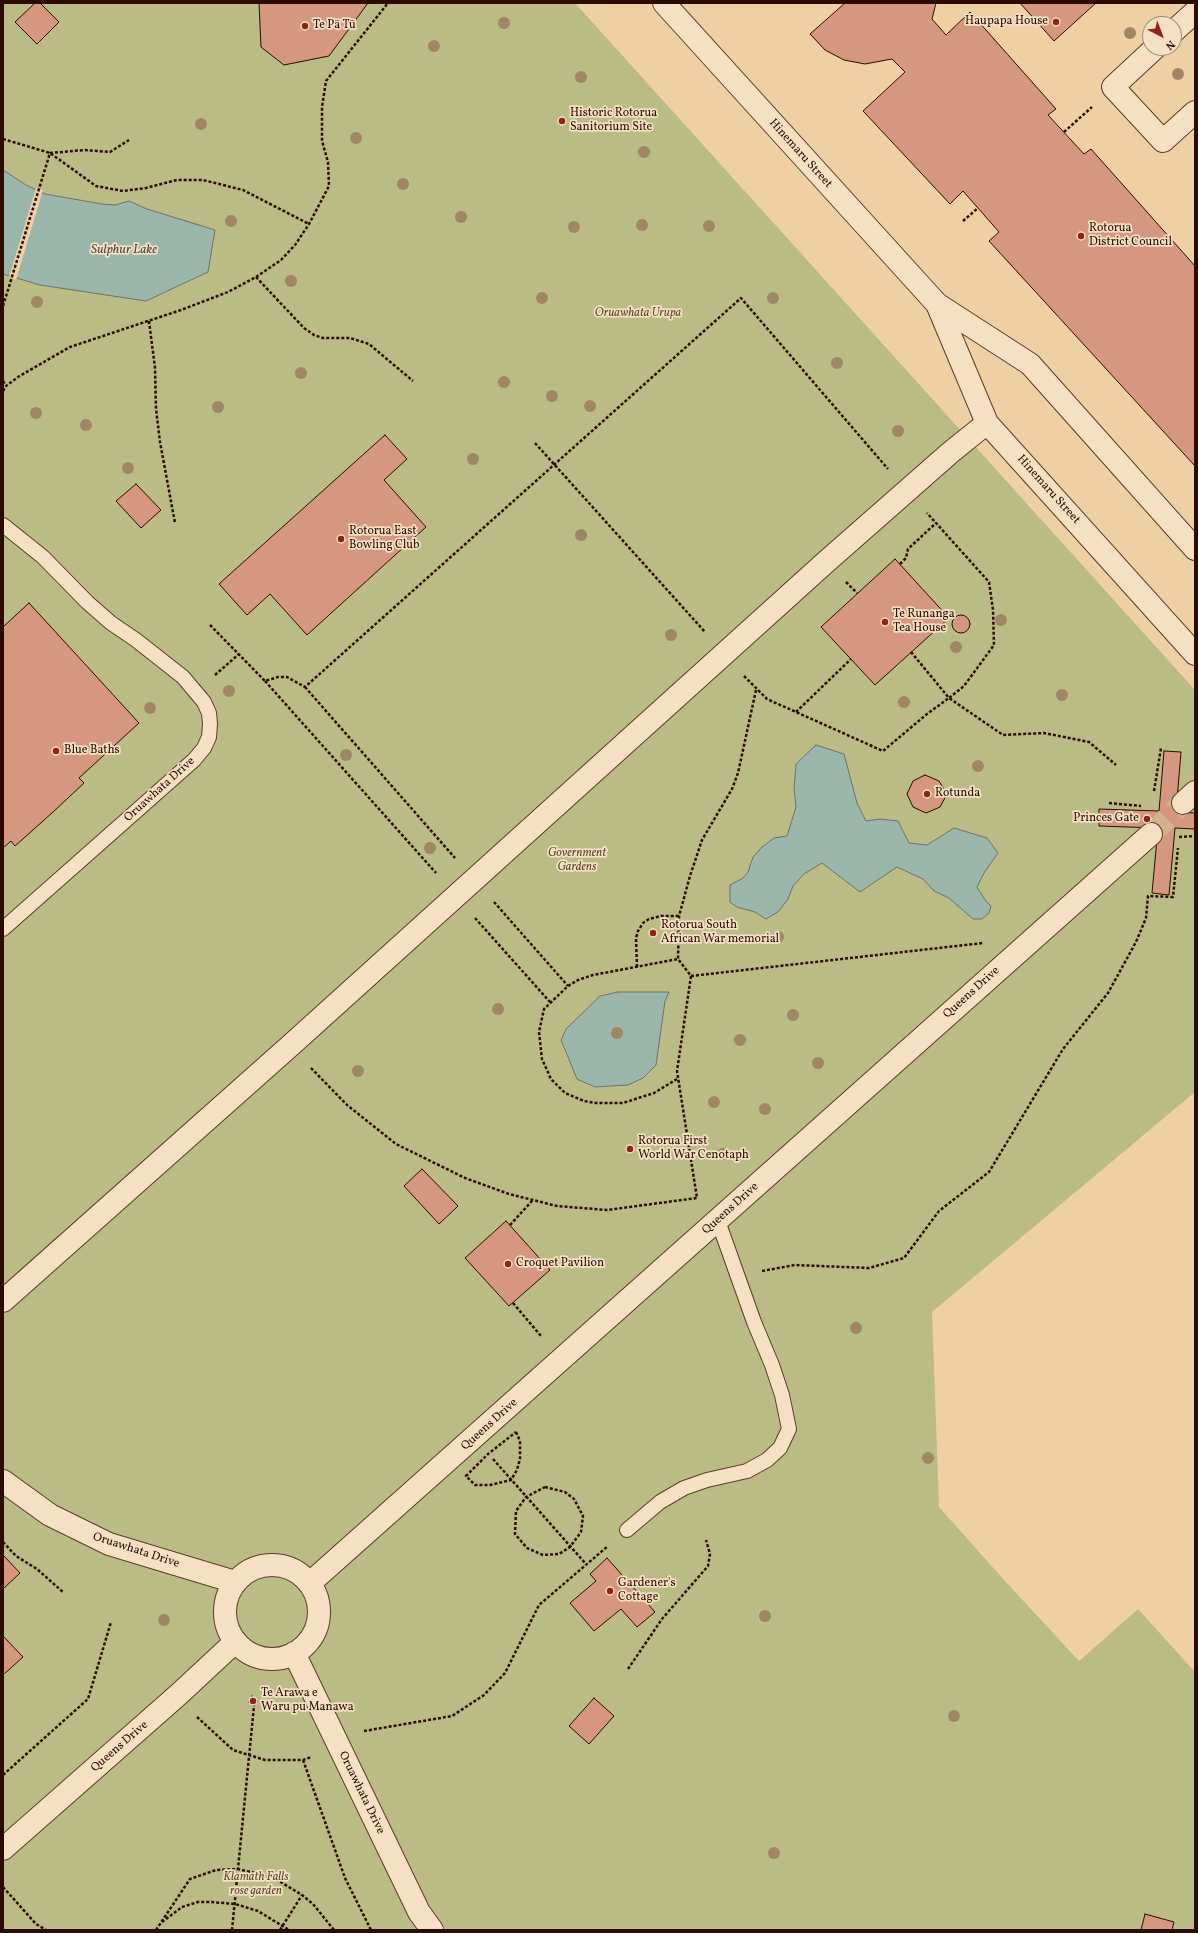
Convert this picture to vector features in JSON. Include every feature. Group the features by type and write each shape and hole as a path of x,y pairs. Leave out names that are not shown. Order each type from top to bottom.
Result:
{"street":[{"name":"Hinemaru Street","path":"664,3 937,304 1030,364 1195,549"},
{"path":"1182,24 1195,12"},
{"path":"1146,56 1112,87 1163,141 1195,112"},
{"name":"Hinemaru Street","path":"937,304 987,423 1195,654"},
{"path":"3,1301 291,1045 822,566 987,423"},
{"name":"Queens Drive","path":"310,1583 1151,834"},
{"name":"Oruawhata Drive","path":"3,1481 50,1515 109,1544 235,1582"},
{"path":"273,1564 287,1566 300,1573 310,1583 317,1595 320,1608 314,1635 305,1645 294,1653 282,1658 270,1659 256,1657 245,1651 235,1642 227,1628 224,1612 227,1596 235,1582 245,1572 259,1566 273,1564"},
{"name":"Queens Drive","path":"3,1849 178,1696 235,1642"},
{"name":"Oruawhata Drive","path":"294,1653 419,1912 432,1930"}],"lane":[{"name":"Oruawhata Drive","path":"3,525 43,557 111,623 136,640 183,677 204,702 209,713 210,724 209,737 204,748 194,760 3,929"},
{"path":"627,1530 660,1502 684,1488 707,1480 747,1471 767,1460 780,1448 789,1429 782,1395 772,1365 754,1322 718,1221"}],"path":[{"path":"3,391 6,386 36,366 70,347 86,340 149,321 228,292 256,277 281,260 288,253 309,224 329,186 328,162 322,141 322,107 326,81 388,3"},
{"path":"1064,132 1094,105"},
{"path":"3,139 50,153 96,186 123,191 146,188 177,180 203,180 243,190 309,224"},
{"path":"50,153 84,150 110,152 129,140"},
{"path":"3,306 50,153"},
{"path":"963,221 978,208"},
{"path":"256,277 304,328 314,335 323,338 350,338 369,344 413,381"},
{"path":"305,687 555,464 741,298 907,492 936,522 989,582 993,610 994,645 964,686 926,714 883,750 796,712 767,699 756,690 555,464 535,443"},
{"path":"149,321 156,368 156,409 160,442 175,523"},
{"path":"3,381 6,386"},
{"path":"900,564 906,558 908,549 936,522"},
{"path":"210,625 265,681 550,1002"},
{"path":"911,652 949,698 1003,735 1044,733 1088,742 1116,765"},
{"path":"211,679 239,654"},
{"path":"796,712 851,659"},
{"path":"265,681 278,676 287,677 305,687 568,986"},
{"path":"291,1045 327,1087 361,1117 396,1144 465,1178 532,1201 557,1206 607,1210 696,1198 677,1079 677,1063 691,976 678,959 679,916 702,840 732,788 738,774 756,690"},
{"path":"1154,792 1161,748"},
{"path":"1109,803 1145,806"},
{"path":"758,1271 795,1265 869,1268 904,1258 939,1211 990,1172 1063,1049 1108,993 1136,942 1146,918 1148,896 1173,897 1179,837 1195,836"},
{"path":"637,967 636,938 643,923 661,916 679,916"},
{"path":"691,976 988,942"},
{"path":"677,1079 654,1093 623,1103 596,1103 579,1099 565,1093 557,1086 546,1070 539,1047 540,1019 544,1008 568,986 578,980 593,975 678,959"},
{"path":"510,1225 532,1201"},
{"path":"513,1303 541,1337"},
{"path":"516,1432 520,1441 520,1459 517,1470 511,1480 490,1485 475,1485 466,1476 488,1454 516,1432"},
{"path":"488,1454 586,1564"},
{"path":"544,1487 565,1492 574,1499 583,1516 581,1532 570,1547 559,1554 543,1555 527,1548 515,1534 516,1511 526,1497 544,1487"},
{"path":"194,1715 233,1750 265,1760 303,1760 361,1732 452,1716 484,1695 506,1673 539,1605 627,1530"},
{"path":"628,1669 662,1619 708,1566 710,1554 706,1540"},
{"path":"3,1542 16,1556 37,1569 64,1593"},
{"path":"3,1775 88,1699 111,1622"},
{"path":"232,1930 254,1706"},
{"path":"303,1760 345,1878 371,1930"},
{"path":"156,1930 190,1879 216,1870 238,1869 263,1875 279,1881 302,1895 313,1904 334,1930"},
{"path":"3,1887 36,1924 46,1930"},
{"path":"280,1930 302,1895"},
{"path":"160,1924 182,1907 198,1902 235,1904 258,1911 289,1930"}],"green space":[{"name":"Government Gardens","path":"3,3 575,3 1195,690 1195,1092 932,1312 939,1507 1079,1661 1138,1609 1195,1672 1195,1930 3,1930"}],"water":[{"name":"Sulphur Lake","path":"3,170 26,185 45,194 102,204 115,205 129,201 147,209 215,230 208,272 146,301 40,285 3,274"},
{"path":"816,745 844,754 857,803 866,821 880,819 898,821 909,843 927,845 954,828 987,838 998,853 984,873 977,887 985,900 991,906 989,913 982,919 973,919 949,898 934,891 923,879 897,867 860,892 822,863 804,874 793,886 788,899 778,912 766,919 755,912 737,907 730,902 730,885 743,878 748,872 753,857 762,847 774,838 787,836 796,807 794,789 796,764"},
{"path":"618,992 669,992 665,1001 656,1065 643,1078 628,1085 595,1087 577,1079 561,1040 566,1029 600,996"}],"pier":[{"path":"36,188 43,190 16,280 9,277"}],"building":[{"path":"35,3 40,3 59,22 37,44 15,22"},
{"name":"Te Pā Tū","path":"259,3 368,3 329,56 284,65 261,47"},
{"name":"Rotorua District Council","path":"845,3 936,3 932,19 946,35 970,12 1056,109 1048,115 1084,154 1091,149 1195,266 1195,466 989,241 999,232 963,191 950,204 863,111 905,72 892,59 865,64 844,60 825,50 810,34"},
{"name":"Haupapa House","path":"1020,3 1096,3 1054,41"},
{"name":"Rotorua East Bowling Club","path":"385,435 407,459 384,480 426,527 307,635 270,594 247,615 219,584"},
{"path":"136,484 161,510 141,528 116,501"},
{"name":"Te Runanga Tea House","path":"895,559 949,618 875,685 821,627"},
{"name":"Blue Baths","path":"29,603 139,723 79,778 84,783 52,813 15,846 11,841 3,848 3,627"},
{"name":"Te Runanga Tea House","path":"957,615 965,615 970,620 968,631 965,633 957,633 952,628 952,620"},
{"name":"Princes Gate","path":"1164,751 1181,752 1176,812 1195,813 1195,829 1175,828 1169,895 1152,893 1158,828 1099,826 1099,809 1159,811"},
{"name":"Rotunda","path":"925,775 939,781 947,794 940,807 926,813 913,807 907,794 913,781"},
{"path":"422,1169 458,1206 439,1224 404,1186"},
{"name":"Croquet Pavilion","path":"506,1221 550,1270 509,1306 465,1258"},
{"path":"3,1555 20,1573 3,1589"},
{"name":"Gardener's Cottage","path":"607,1558 655,1612 637,1627 621,1609 594,1631 570,1603 596,1581 590,1574"},
{"path":"3,1636 23,1657 3,1675"},
{"name":"Te Arawa e Waru pu Manawa","path":"252,1696 258,1701 254,1706 248,1702"},
{"path":"594,1698 614,1716 589,1744 569,1726"},
{"path":"1145,1914 1174,1922 1172,1930 1141,1930"}],"tunnel":[{"path":"1151,834 1183,803"}],"place":[{"name":"Haupapa House","path":"1056,22"},
{"name":"Te Pā Tū","path":"305,26"},
{"name":"Historic Rotorua Sanitorium Site","path":"562,121"},
{"name":"Rotorua District Council","path":"1081,236"},
{"name":"Rotorua East Bowling Club","path":"341,539"},
{"name":"Te Runanga Tea House","path":"885,622"},
{"name":"Blue Baths","path":"56,751"},
{"name":"Rotunda","path":"927,794"},
{"name":"Princes Gate","path":"1147,819"},
{"name":"Rotorua South African War memorial","path":"653,933"},
{"name":"Rotorua First World War Cenotaph","path":"630,1149"},
{"name":"Croquet Pavilion","path":"508,1264"},
{"name":"Gardener's Cottage","path":"610,1591"},
{"name":"Te Arawa e Waru pu Manawa","path":"253,1701"}],"park label":[{"name":"Oruawhata Urupa","path":"638,314"},
{"name":"Klamath Falls rose garden","path":"256,1885"}]}
